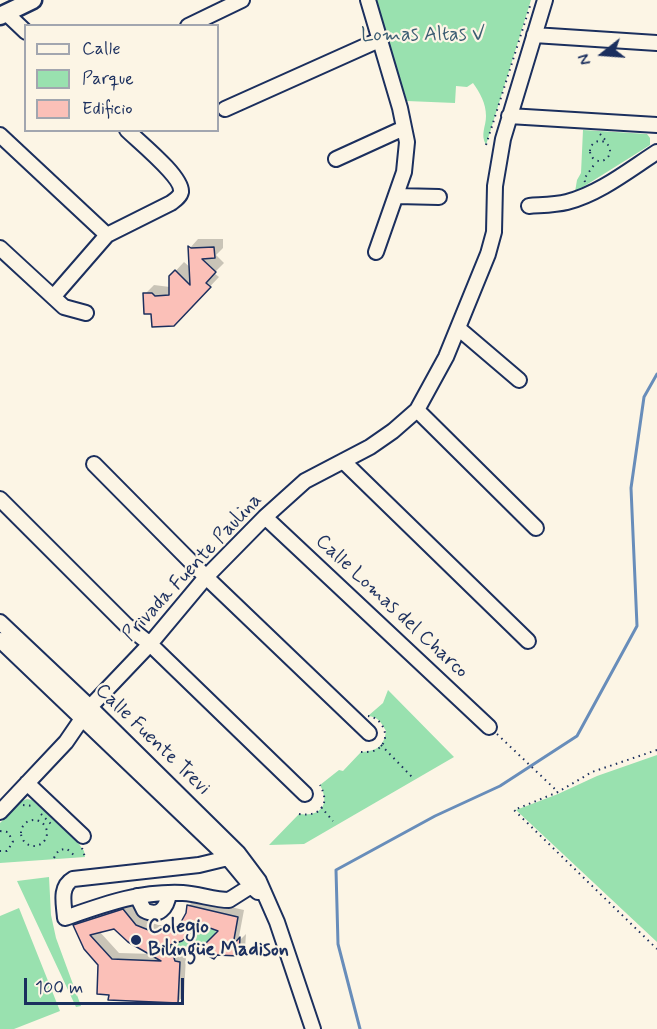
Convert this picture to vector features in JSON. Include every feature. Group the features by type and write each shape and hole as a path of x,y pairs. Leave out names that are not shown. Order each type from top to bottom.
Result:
{"main road":[{"path":"3,15 33,0"}],"street":[{"path":"192,24 242,0"},
{"path":"368,0 400,108 407,154 397,196 376,252"},
{"name":"Privada Fuente Paulina","path":"0,812 66,742 90,707 150,644 206,577 265,516 305,481 393,431 417,411 431,387 485,263 494,232 499,161 509,116 545,0"},
{"path":"3,15 24,31"},
{"path":"534,35 657,43"},
{"path":"225,109 379,40"},
{"path":"509,116 657,125"},
{"path":"336,159 404,128"},
{"path":"54,296 107,235 171,203 177,199 181,191 177,179 129,132"},
{"path":"0,135 107,235"},
{"path":"529,206 561,203 577,198 623,174 657,152"},
{"path":"397,196 439,197"},
{"path":"0,248 64,307 86,313"},
{"path":"458,328 519,380"},
{"path":"417,411 536,528"},
{"path":"343,461 528,641"},
{"path":"94,464 206,577 369,733"},
{"path":"0,499 126,625 150,644 305,794"},
{"name":"Calle Lomas del Charco","path":"265,516 489,727"},
{"name":"Calle Fuente Trevi","path":"0,622 90,707 233,856 265,896 282,935 313,1029"},
{"name":"Calle Fuente Trevi","path":"0,640 81,719 233,856"},
{"path":"27,783 78,840"},
{"path":"233,856 187,867 138,870 73,879 67,882 63,894 65,918 127,897 169,893 230,900 255,884"},
{"path":"137,896 144,910 154,913 166,906 169,893"}],"path":[{"path":"486,145 531,0"},
{"path":"587,184 584,179 596,162 602,161 610,153 609,145 604,142 592,145 591,156 596,162"},
{"path":"501,738 558,792"},
{"path":"381,746 412,777"},
{"path":"657,750 592,772 558,792 514,810 657,949"},
{"path":"299,814 311,815 324,804 324,793 320,785"},
{"path":"23,804 27,806 30,804 38,809 55,827"},
{"path":"321,807 333,821"},
{"path":"42,824 49,816"},
{"path":"30,821 39,821 42,824 46,831 43,842 35,846 24,842 21,834 24,825 30,821"},
{"path":"0,851 7,850 13,842 8,832 1,828"},
{"path":"54,858 61,849 68,849 78,840 85,857"},
{"path":"68,849 76,857"}],"green space":[{"name":"Lomas Altas V","path":"374,0 531,0 486,145 483,134 485,107 473,83 467,87 456,86 455,103 407,101"},
{"path":"583,130 647,134 650,138 650,145 575,192 581,173"},
{"path":"388,690 454,757 304,844 269,845 299,814 313,814 322,808 324,798 320,785 339,770 343,771 361,752 371,751 381,744 386,731 379,720 368,716 383,703"},
{"path":"657,755 657,942 516,810 597,776"},
{"path":"32,800 79,844 85,857 0,863 0,823 22,801"},
{"path":"49,877 51,915 56,938 81,1006 76,1007 17,881"},
{"path":"19,908 60,1011 14,1029 0,1029 0,916"},
{"path":"199,924 216,931 204,946 208,949 201,953 172,951 171,945 187,937"}],"building":[{"path":"188,246 191,248 214,247 215,258 202,259 216,272 206,283 211,287 174,326 152,327 151,314 144,314 143,293 152,293 155,296 169,295 169,276 175,270 190,285"},
{"path":"187,905 238,917 233,945 240,937 239,956 217,955 214,959 205,954 208,949 203,946 218,931 199,924 195,931 182,941 170,945 175,961 180,962 178,1003 108,1000 109,995 97,994 98,965 84,949 73,925 123,909 136,925 151,931 164,931 174,928 186,913","holes":["114,929 128,942 161,961 112,959 90,935"]}],"waterway":[{"path":"360,1029 338,944 336,870 435,816 500,786 577,736 637,626 631,488 644,397 657,374"}],"place":[{"name":"Colegio Bilingüe Madison","path":"136,940"}]}
